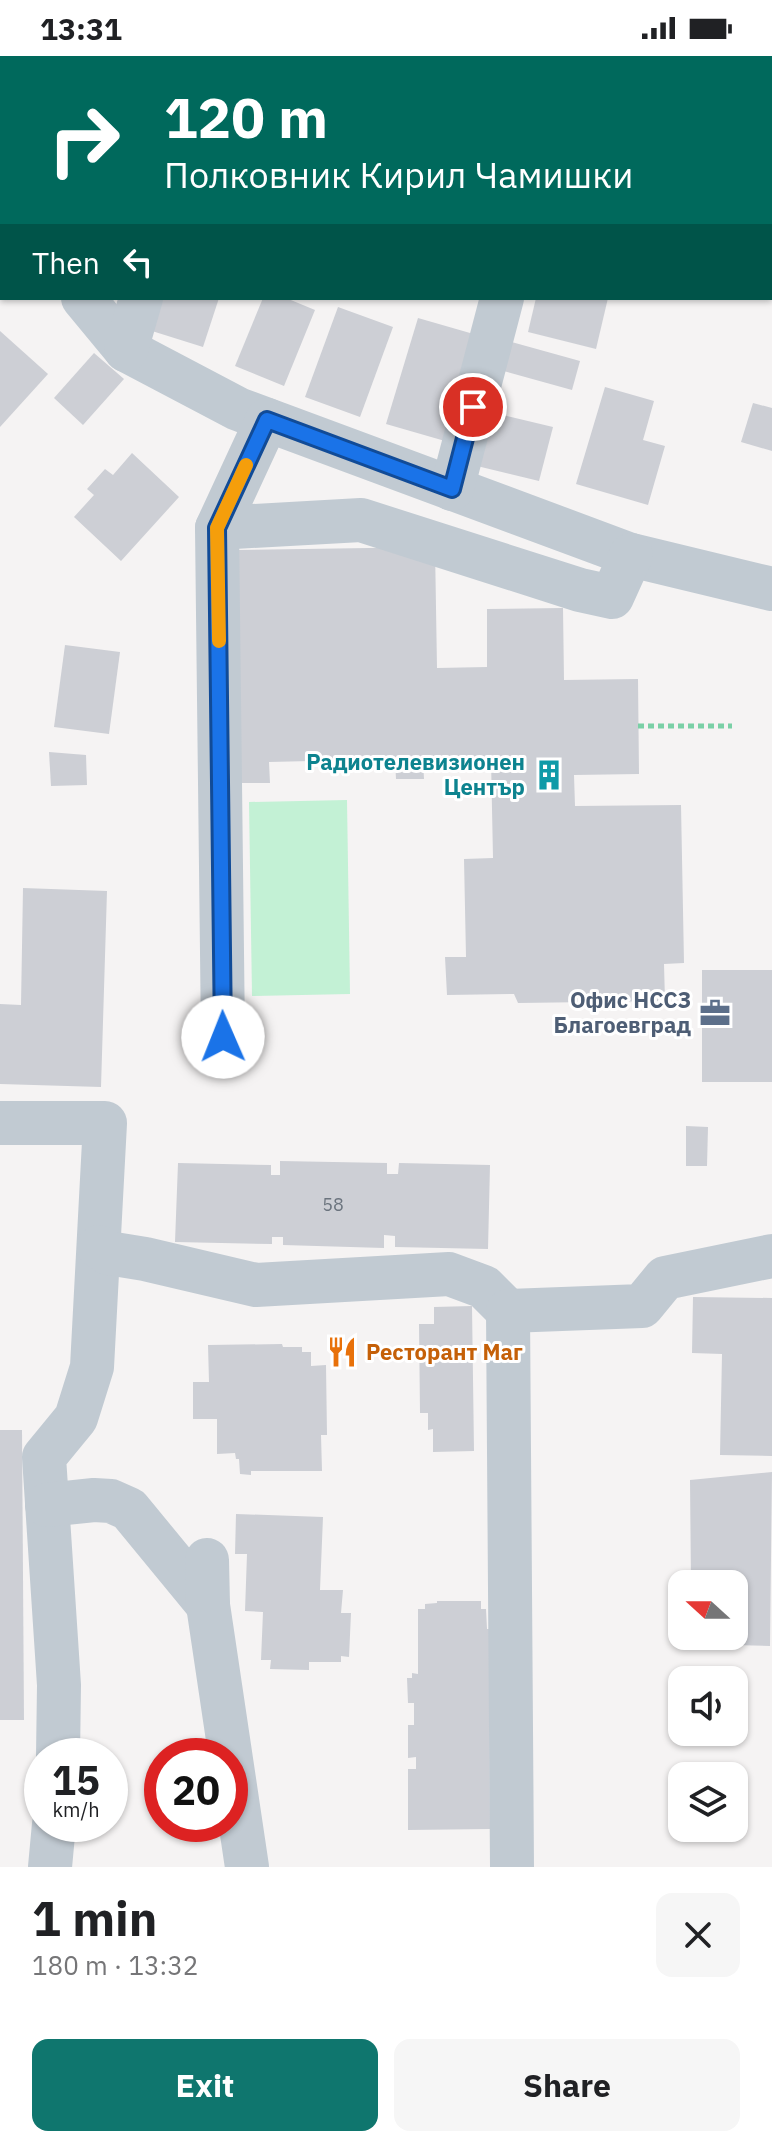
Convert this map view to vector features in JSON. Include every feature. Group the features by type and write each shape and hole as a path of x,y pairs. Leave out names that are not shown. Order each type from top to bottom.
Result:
{"street":[{"path":"85,300 126,350 238,409 631,555 772,589"},
{"path":"126,350 140,300"},
{"path":"452,489 501,300"},
{"path":"223,1037 217,528 267,420"},
{"path":"217,528 361,520 580,590 612,597 631,555"},
{"path":"0,1123 105,1123 92,1367 76,1418 44,1457 59,1685 58,1738"},
{"path":"99,1247 108,1253 256,1285 449,1274 484,1287 508,1311 512,1867"},
{"path":"508,1311 642,1306 665,1278 772,1256"},
{"path":"47,1505 94,1500 111,1501 129,1509 208,1605"},
{"path":"207,1560 208,1605 247,1867"},
{"path":"50,1867 52,1842"}],"path":[{"path":"638,726 732,726"}],"green space":[{"path":"347,800 350,994 252,996 249,802"}],"building":[{"path":"161,300 218,300 203,347 152,331"},
{"path":"262,300 291,300 315,310 284,386 235,366"},
{"path":"536,300 608,300 596,349 528,332"},
{"path":"338,307 393,327 360,417 305,397"},
{"path":"418,318 477,335 445,441 386,424"},
{"path":"0,331 48,374 0,427"},
{"path":"508,341 580,361 572,390 500,370"},
{"path":"94,353 124,379 83,425 54,398"},
{"path":"605,387 654,401 643,440 665,446 648,505 576,484"},
{"path":"753,403 772,408 772,451 741,442"},
{"path":"490,412 553,427 539,481 477,466"},
{"path":"132,453 179,497 121,561 74,517 94,495 87,489 105,469 113,475"},
{"name":"Радиотелевизионен Център","path":"435,547 437,668 487,667 487,609 563,608 564,680 638,679 639,774 574,775 575,806 681,805 684,963 664,964 665,1001 518,1003 514,994 447,995 445,957 466,957 464,859 493,858 491,759 423,761 424,779 396,779 395,759 269,762 270,783 237,783 234,550"},
{"path":"65,645 120,652 109,734 54,727"},
{"path":"49,752 86,755 87,785 51,786"},
{"path":"23,888 107,891 101,1087 0,1084 0,1004 21,1005"},
{"path":"702,970 772,970 772,1082 702,1082"},
{"path":"686,1126 708,1127 707,1166 686,1166"},
{"path":"280,1161 387,1163 387,1174 398,1174 399,1163 490,1165 488,1249 395,1247 395,1236 384,1235 384,1248 283,1245 283,1237 272,1237 272,1244 175,1242 178,1163 271,1165 271,1175 280,1175"},
{"path":"693,1297 772,1298 772,1456 720,1455 722,1354 692,1353"},
{"path":"472,1306 474,1451 433,1452 433,1429 428,1430 428,1413 420,1413 419,1324 434,1324 434,1307"},
{"path":"282,1344 283,1347 302,1347 302,1352 311,1352 311,1366 326,1365 327,1435 321,1435 322,1471 251,1471 251,1475 240,1474 239,1459 236,1459 235,1453 217,1454 217,1419 193,1419 193,1382 209,1382 208,1345"},
{"path":"0,1430 22,1430 24,1720 0,1720"},
{"path":"772,1472 770,1646 748,1645 748,1570 691,1570 690,1480"},
{"path":"236,1514 323,1517 320,1590 343,1590 341,1613 351,1613 349,1657 341,1656 341,1662 309,1662 309,1670 270,1669 271,1660 261,1660 263,1612 245,1611 247,1554 235,1554"},
{"path":"481,1601 481,1609 486,1609 489,1629 490,1829 408,1830 408,1769 416,1769 416,1757 408,1758 408,1725 414,1725 414,1703 408,1703 407,1678 412,1678 412,1673 418,1674 418,1609 425,1609 425,1604"}],"slow traffic":[{"path":"219,641 217,528 246,465"}],"place":[{"name":"Радиотелевизионен Център","path":"549,775"},
{"name":"Офис НССЗ Благоевград","path":"715,1013"},
{"name":"Ресторант Маг","path":"342,1352"}],"route":[{"path":"223,1037 217,528 267,420 452,489 473,407"}]}
